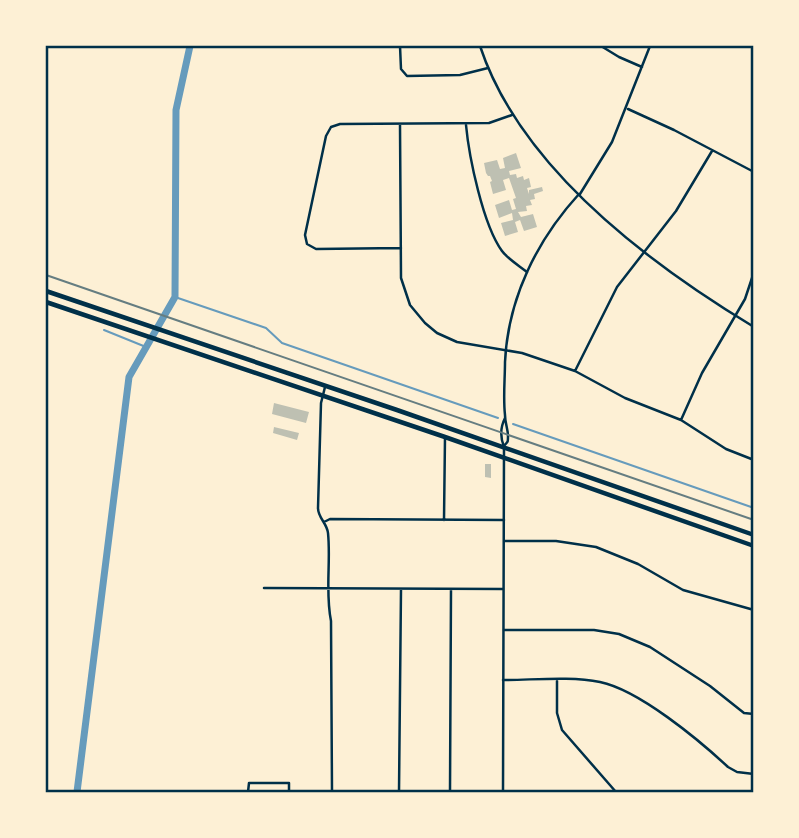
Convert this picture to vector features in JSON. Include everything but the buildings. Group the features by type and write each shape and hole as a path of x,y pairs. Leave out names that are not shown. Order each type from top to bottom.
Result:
{"highway":[{"path":"46,291 754,535"},
{"path":"46,302 322,394 754,545"}],"street":[{"path":"400,46 400,66 404,74 411,76 460,75 488,68"},
{"path":"480,46 512,115 527,137 579,194 644,252 694,289 754,327"},
{"path":"601,46 642,67"},
{"path":"504,447 508,441 505,418 506,350 513,314 527,272 559,217 579,194 607,152 627,109 650,46"},
{"path":"627,109 754,172"},
{"path":"401,248 316,249 307,244 305,235 326,135 331,127 340,124 489,123 512,115"},
{"path":"466,124 470,153 493,235 506,256 527,272"},
{"path":"400,125 401,274 405,292 415,312 425,323 437,333 457,342 539,358 575,372 625,398 681,420 726,449 754,460"},
{"path":"575,372 610,300 676,211 712,151"},
{"path":"681,420 702,373 748,294 754,272"},
{"path":"325,386 322,394 318,514 328,530 331,793"},
{"path":"503,793 504,447 501,426 505,418"},
{"path":"444,436 444,520"},
{"path":"324,522 330,519 504,520"},
{"path":"504,541 556,541 596,547 638,564 683,590 754,610"},
{"path":"264,588 503,589"},
{"path":"399,793 401,589"},
{"path":"450,793 451,589"},
{"path":"503,630 594,630 619,634 650,647 744,712 754,714"},
{"path":"503,680 590,681 620,689 686,731 729,767 737,772 753,774 753,793"},
{"path":"557,681 557,713 562,730 616,793"},
{"path":"248,793 248,783 289,783 289,793"}],"waterway":[{"path":"77,792 129,377 175,297 176,110 190,46"},
{"path":"175,297 266,328 282,343 498,418"},
{"path":"104,330 146,347"},
{"path":"513,424 754,508"}],"railway":[{"path":"46,275 754,520"}]}
